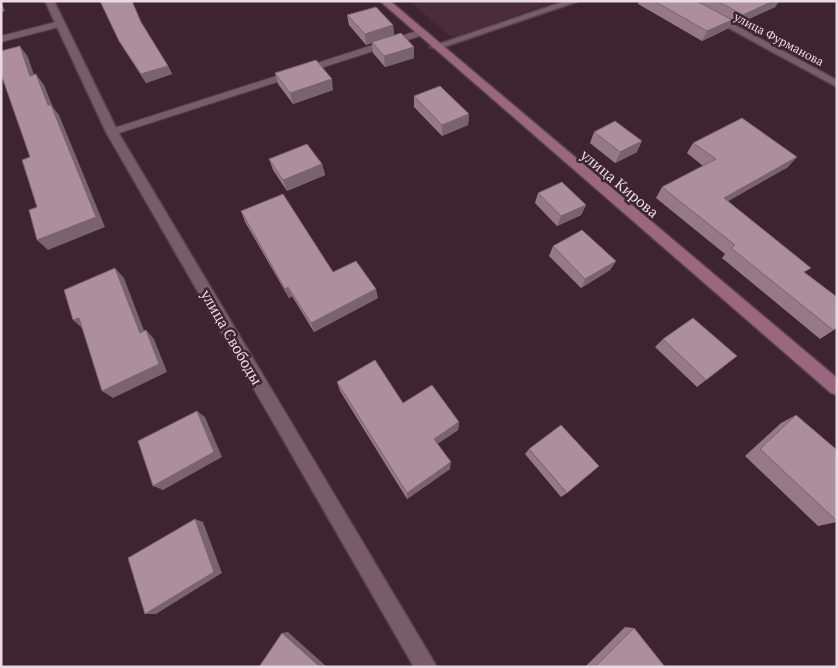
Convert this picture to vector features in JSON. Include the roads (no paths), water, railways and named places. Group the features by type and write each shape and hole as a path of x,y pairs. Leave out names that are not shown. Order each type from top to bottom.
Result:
{"street":[{"name":"улица Свободы","path":"49,1 112,132 426,667"},
{"name":"улица Кирова","path":"384,1 435,47 837,388"},
{"path":"435,47 575,1"},
{"name":"улица Фурманова","path":"683,1 837,84"}],"lane":[{"path":"1,39 60,24"},
{"path":"112,132 420,34"}]}
